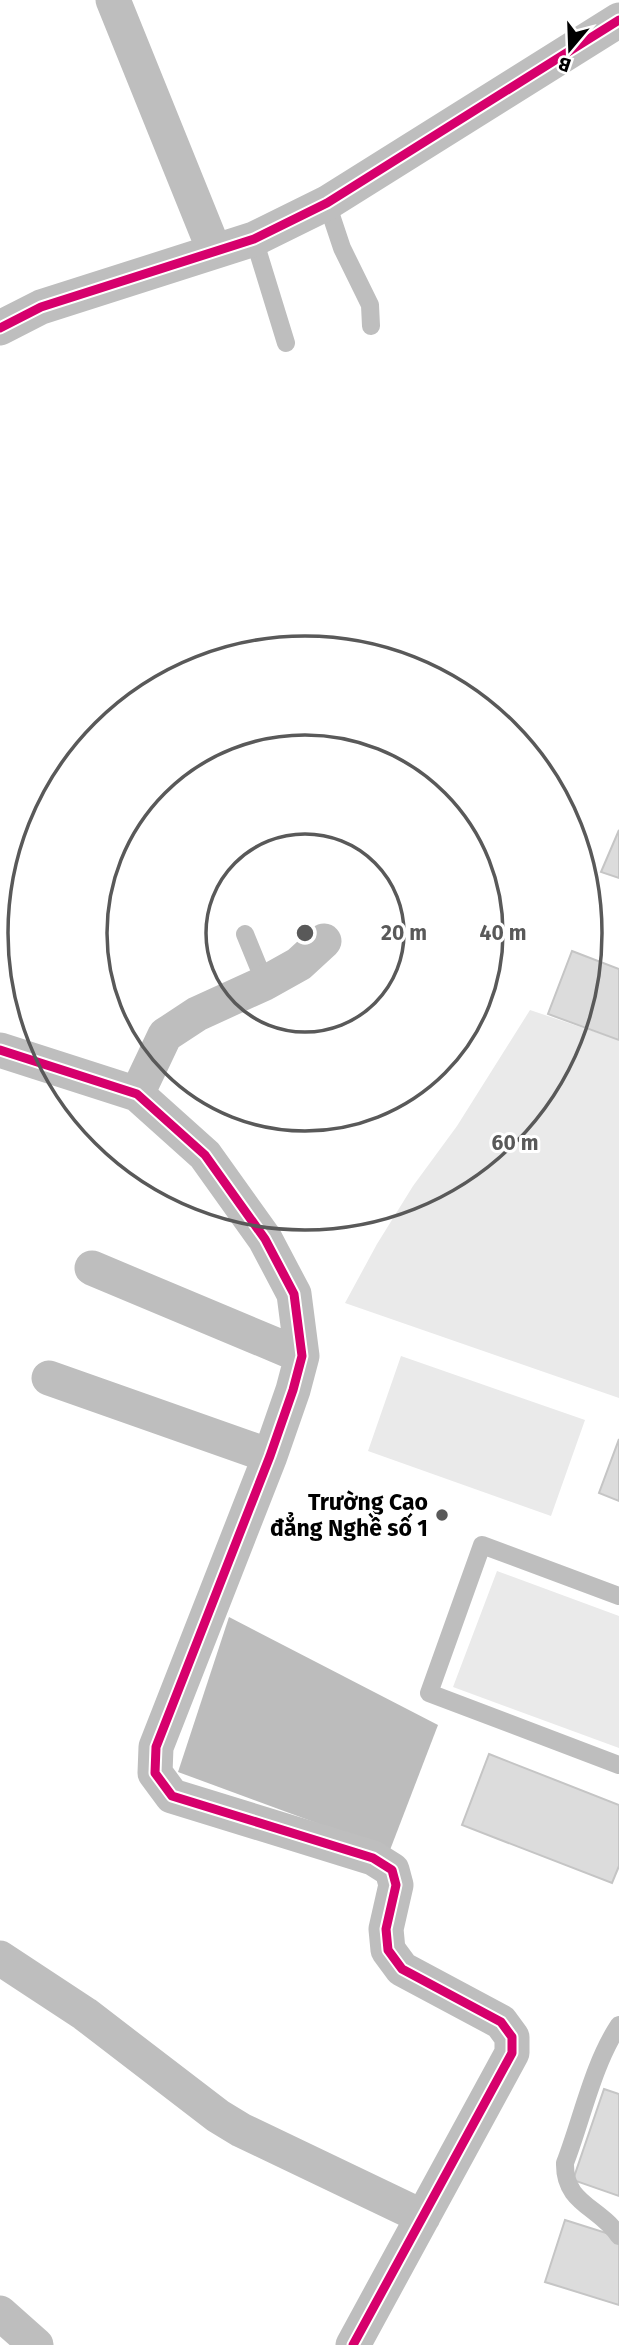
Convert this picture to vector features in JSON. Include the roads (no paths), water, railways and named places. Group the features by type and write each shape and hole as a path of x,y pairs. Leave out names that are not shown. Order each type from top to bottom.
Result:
{"street":[{"path":"113,0 214,250"},
{"path":"0,328 41,307 254,239 327,203 619,20"},
{"path":"137,1094 165,1035 197,1014 299,964 324,941"},
{"path":"0,1050 137,1094 205,1155 265,1240 294,1294 302,1356 293,1390 156,1746 155,1773 172,1796 373,1858 392,1870 396,1885 386,1929 388,1950 402,1969 501,2022 512,2037 512,2053 353,2345"},
{"path":"92,1268 302,1356"},
{"path":"49,1378 270,1455"},
{"path":"0,1958 85,2014 218,2116 241,2130 423,2217"},
{"path":"0,2313 36,2345"}],"lane":[{"path":"327,203 342,248 370,305 371,326"},
{"path":"254,239 286,343"},
{"path":"245,934 265,983"},
{"path":"619,1596 482,1545 429,1693 619,1765"},
{"path":"619,2025 608,2042 565,2163 564,2176 577,2199 603,2217 619,2236"}],"place":[{"name":"Trường Cao đẳng Nghề số 1","path":"442,1515"}]}
